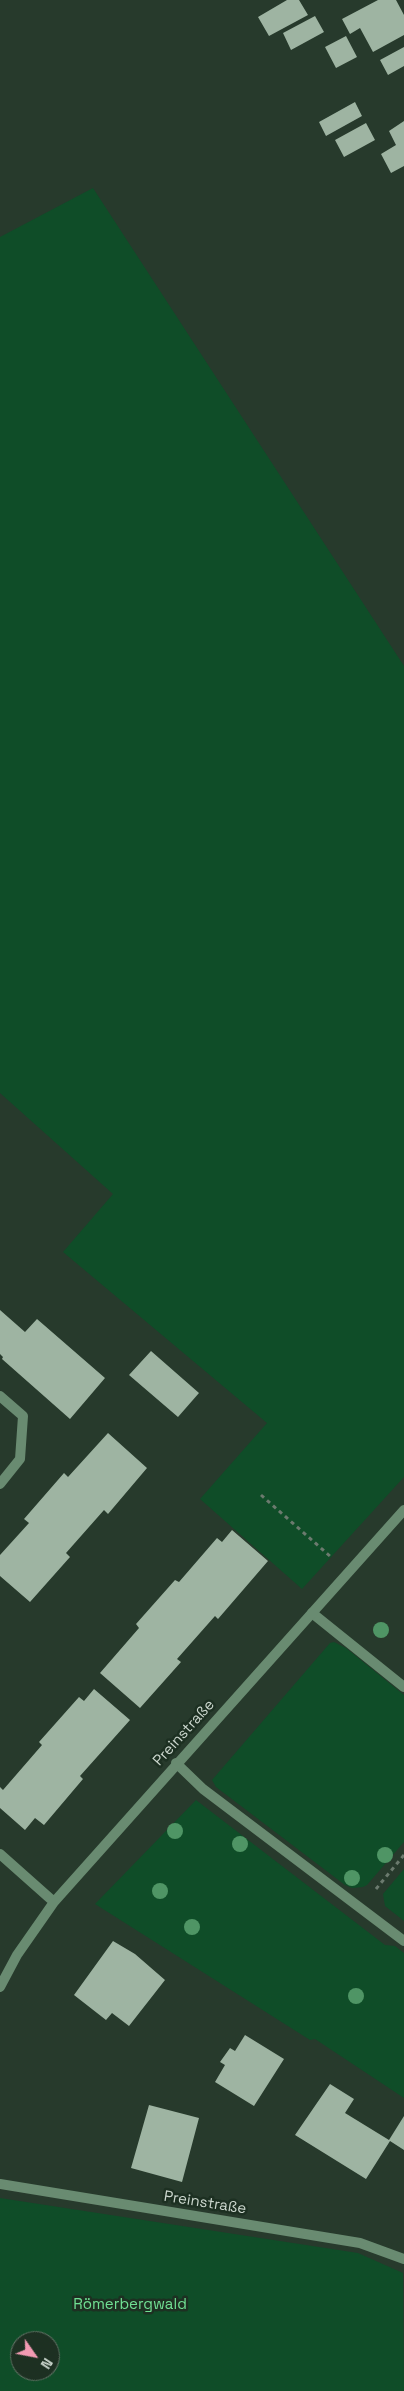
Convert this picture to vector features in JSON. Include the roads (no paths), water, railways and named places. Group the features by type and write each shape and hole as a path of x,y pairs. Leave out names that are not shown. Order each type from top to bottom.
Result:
{"street":[{"path":"0,1396 23,1416 20,1459 0,1484"},
{"name":"Preinstraße","path":"0,1987 17,1955 54,1902 176,1763 404,1510"},
{"path":"312,1613 404,1687"},
{"path":"176,1763 204,1789 404,1941"},
{"path":"0,1854 54,1902"},
{"name":"Preinstraße","path":"0,2184 360,2243 404,2259"}],"park label":[{"name":"Römerbergwald","path":"130,2305"}]}
